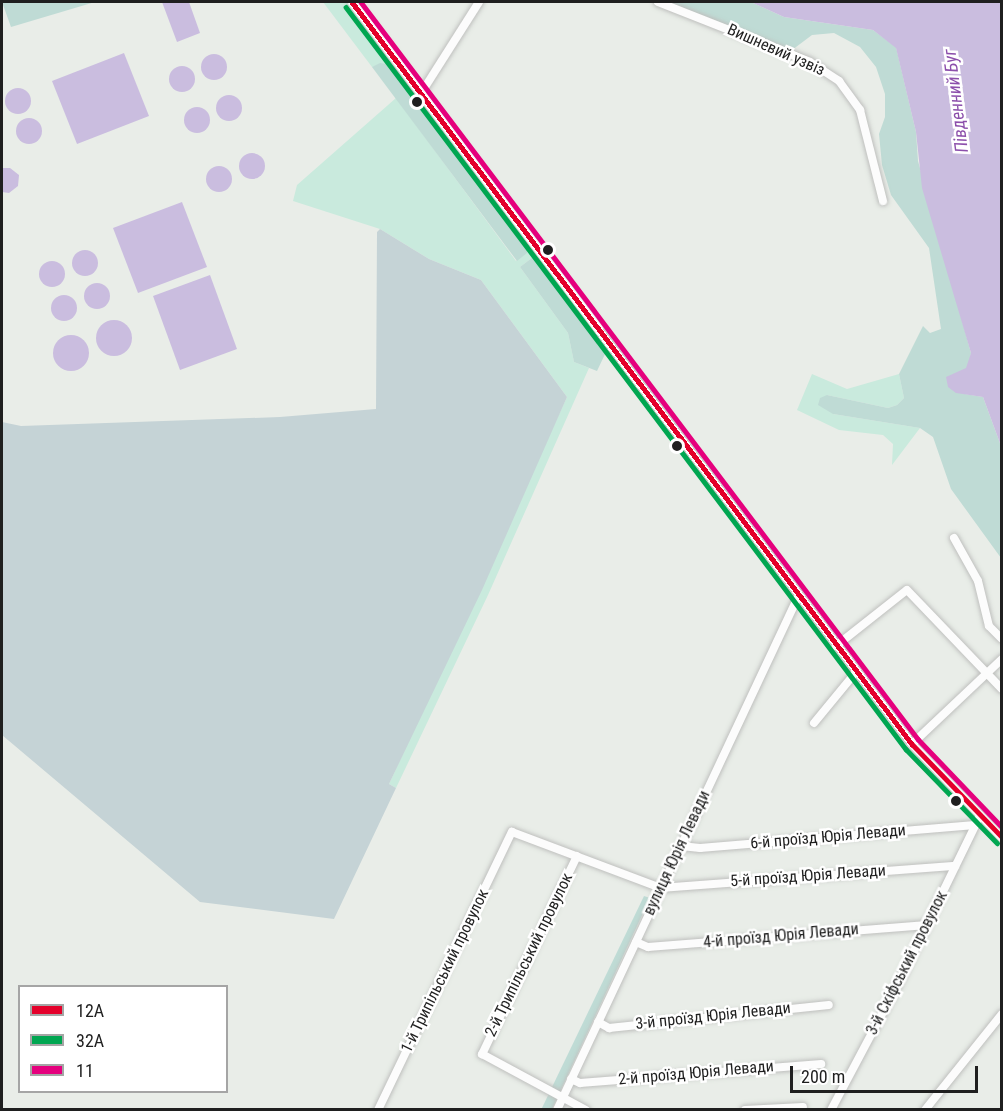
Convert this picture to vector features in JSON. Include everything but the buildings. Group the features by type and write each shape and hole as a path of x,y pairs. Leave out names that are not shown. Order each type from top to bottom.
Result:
{"street":[{"path":"352,2 856,672 912,744 1002,838"},
{"path":"420,95 480,2"},
{"name":"Вишневий узвіз","path":"658,2 810,62 839,81 860,110 883,201"},
{"path":"954,538 978,581 989,626 1002,639"},
{"path":"836,646 907,590 987,676 1002,689"},
{"name":"вулиця Юрія Левади","path":"557,1110 798,597"},
{"path":"912,744 987,676 1002,659"},
{"path":"814,723 856,672"},
{"name":"3-й Скіфський провулок","path":"831,1110 927,925 980,816"},
{"name":"6-й проїзд Юрія Левади","path":"681,846 700,848 975,825"},
{"name":"1-й Трипільський провулок","path":"378,1110 512,832 577,856"},
{"path":"577,856 661,888"},
{"name":"2-й Трипільський провулок","path":"562,1097 482,1054 577,856"},
{"name":"5-й проїзд Юрія Левади","path":"661,888 955,866"},
{"name":"4-й проїзд Юрія Левади","path":"636,942 648,948 927,925"},
{"name":"3-й проїзд Юрія Левади","path":"598,1022 609,1028 829,1005"},
{"path":"925,1110 1002,1014"},
{"name":"2-й проїзд Юрія Левади","path":"571,1079 580,1083 821,1064"},
{"path":"562,1097 586,1110"},
{"path":"745,1110 803,1107"}],"green space":[{"path":"323,2 349,2 393,65 372,67"},
{"path":"396,98 516,261 528,250 533,257 520,267 568,333 574,362 589,368 488,595 396,788 389,784 567,397 481,280 429,259 380,229 293,201 297,185"},
{"path":"812,374 847,389 899,374 904,398 897,405 888,408 827,395 833,414 920,428 892,465 893,444 883,435 839,430 797,410"}],"shaded area":[{"path":"2,2 95,2 11,27"},
{"path":"658,2 751,2 784,17 873,30 896,47 916,132 918,161 971,353 965,394 983,397 1001,446 1001,558 951,489 933,437 920,428 833,414 818,405 820,398 827,395 888,408 897,405 904,398 899,374 923,326 930,333 941,329 929,248 891,195 882,165 879,134 885,117 885,94 876,67 860,47 834,33 812,35 788,53"},
{"path":"380,63 393,65 527,243 527,253 517,261 372,67"},
{"path":"380,229 429,259 481,280 567,397 482,590 389,784 396,788 334,919 200,902 2,735 2,422 21,426 280,417 376,409 377,232"},
{"path":"533,257 539,258 606,352 597,371 574,362 568,333 520,267"},
{"path":"644,896 650,898 552,1109 541,1110"}],"water":[{"path":"162,2 189,2 200,33 177,42"},
{"name":"Південний Буг","path":"751,2 1001,2 1001,446 983,397 956,393 948,387 946,377 966,368 971,353 922,188 916,132 896,48 873,30 784,17"},
{"path":"124,53 149,116 77,144 52,81"},
{"path":"214,54 223,58 227,67 223,76 214,80 205,76 201,67 205,58"},
{"path":"182,66 191,70 195,79 191,88 182,92 173,88 169,79 173,70"},
{"path":"18,88 27,92 31,101 27,110 18,114 9,110 5,101 9,92"},
{"path":"229,95 238,99 242,108 238,117 229,121 220,117 216,108 220,99"},
{"path":"197,107 206,111 210,120 206,129 197,133 188,129 184,120 188,111"},
{"path":"29,118 38,122 42,131 38,140 29,144 20,140 16,131 20,122"},
{"path":"252,153 261,157 265,166 261,175 252,179 243,175 239,166 243,157"},
{"path":"219,166 228,170 232,179 228,188 219,192 210,188 206,179 210,170"},
{"path":"2,168 10,168 19,175 18,186 9,193 2,192"},
{"path":"182,202 207,267 138,293 113,228"},
{"path":"85,250 94,254 98,263 94,272 85,276 76,272 72,263 76,254"},
{"path":"52,261 61,265 65,274 61,283 52,287 43,283 39,274 43,265"},
{"path":"210,275 237,349 180,370 153,296"},
{"path":"97,283 106,287 110,296 106,305 97,309 88,305 84,296 88,287"},
{"path":"64,295 73,299 77,308 73,317 64,321 55,317 51,308 55,299"},
{"path":"114,320 127,325 132,338 127,351 114,356 101,351 96,338 101,325"},
{"path":"71,335 84,340 89,353 84,366 71,371 58,366 53,353 58,340"}],"transit line":[{"name":"12А","path":"352,2 912,744 1002,837"},
{"name":"11","path":"361,2 918,739 1002,827"},
{"name":"32А","path":"346,7 906,749 997,843"}]}
